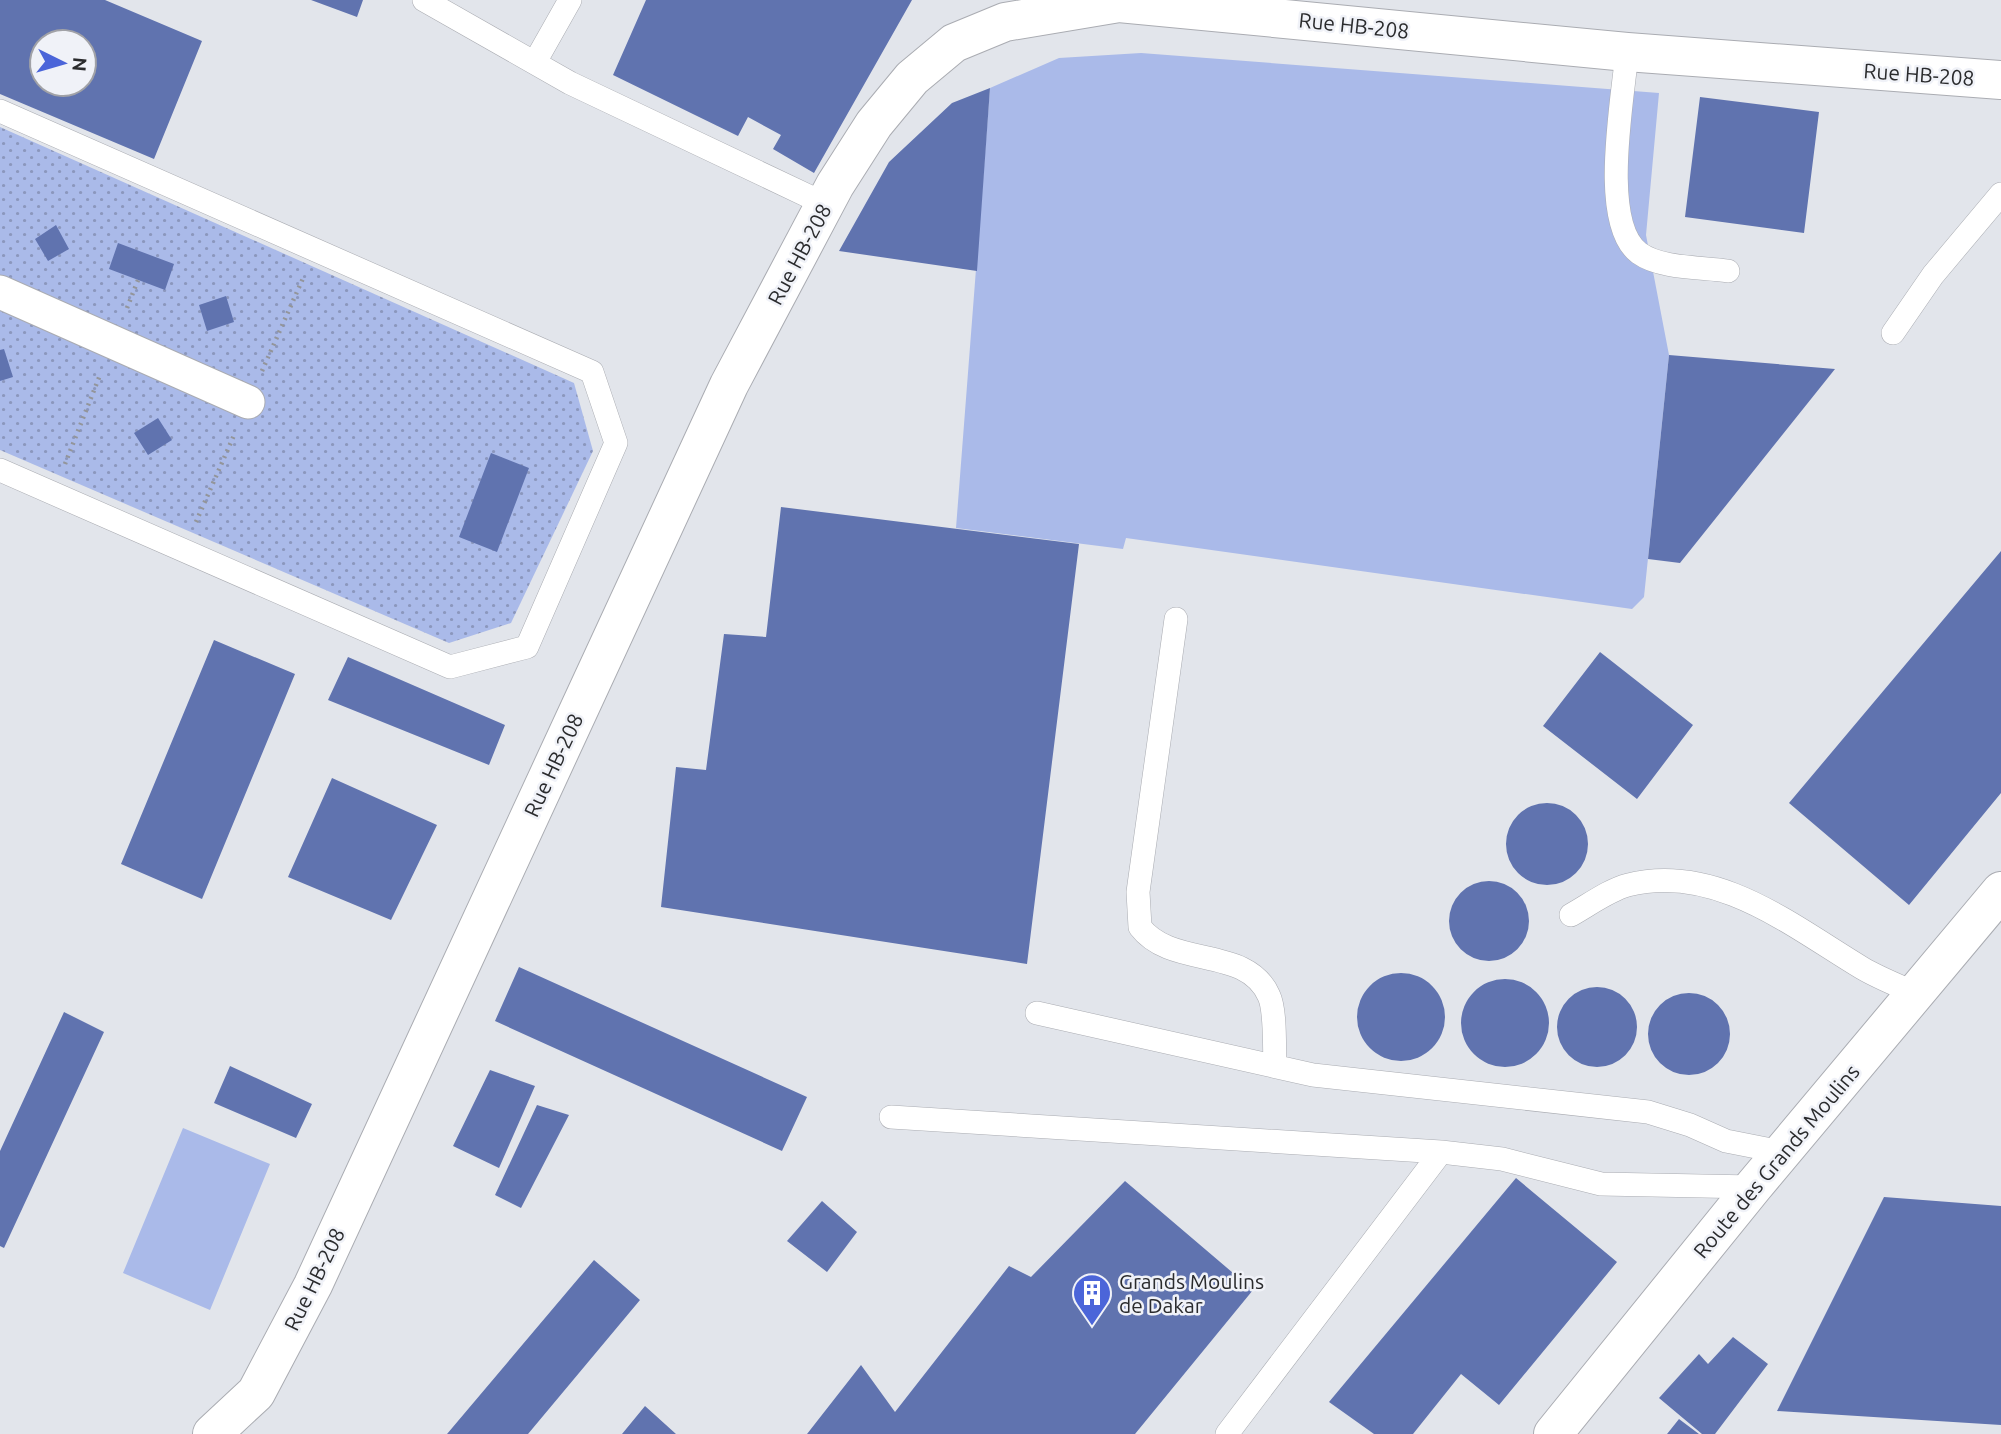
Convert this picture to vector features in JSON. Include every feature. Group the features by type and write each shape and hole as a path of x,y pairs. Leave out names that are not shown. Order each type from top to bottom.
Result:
{"street":[{"name":"Rue HB-208","path":"226,1430 256,1393 313,1285 729,386 825,204 874,124 912,78 954,43 1005,22 1059,10 1119,3 1627,52 2001,80"},
{"path":"0,292 248,402"},
{"name":"Route des Grands Moulins","path":"1553,1434 1753,1187 2001,891"}],"lane":[{"path":"424,0 570,83 825,204"},
{"path":"535,62 570,0"},
{"path":"1627,52 1615,194 1624,236 1639,253 1655,261 1728,271"},
{"path":"0,111 592,372 616,443 527,647 450,667 0,470"},
{"path":"1893,333 1933,275 2001,194"},
{"path":"1176,619 1138,892 1140,927 1159,945 1240,967 1256,978 1270,997 1275,1066"},
{"path":"1572,915 1628,885 1694,882 1721,888 1813,934 1863,968 1915,993"},
{"path":"1037,1013 1313,1074 1648,1112 1690,1125 1726,1142 1782,1152"},
{"path":"891,1117 1441,1152 1502,1159 1601,1184 1753,1187"},
{"path":"1227,1434 1441,1152"}],"path":[{"path":"54,493 138,280"}],"shaded area":[{"path":"1141,53 1659,93 1646,235 1669,355 1644,597 1632,609 1126,538 1123,549 956,528 990,88 1059,58"},
{"path":"0,127 574,383 593,451 511,623 449,643 0,450"},
{"path":"183,1128 270,1164 210,1310 123,1273"}],"building":[{"path":"0,0 105,0 202,41 154,159 0,94"},
{"path":"311,0 363,0 357,17"},
{"path":"646,0 912,0 814,173 773,149 781,135 748,117 738,136 613,75"},
{"path":"990,88 977,271 839,251 889,162 952,103"},
{"path":"1700,97 1819,112 1804,233 1685,217"},
{"path":"56,225 69,249 48,261 35,239"},
{"path":"118,243 174,264 165,290 109,269"},
{"path":"226,296 234,322 207,331 199,305"},
{"path":"4,349 13,377 0,381 0,350"},
{"path":"1669,355 1835,369 1680,563 1648,559"},
{"path":"158,418 172,440 148,455 134,433"},
{"path":"491,453 529,468 497,552 459,537"},
{"path":"781,507 1079,544 1027,964 661,907 676,767 706,770 724,634 766,637"},
{"path":"2001,551 2001,793 1909,905 1789,803"},
{"path":"214,640 295,674 202,899 121,864"},
{"path":"1600,652 1693,725 1637,799 1543,726"},
{"path":"348,657 505,725 489,765 328,700"},
{"path":"332,778 437,825 391,920 288,877"},
{"path":"1547,803 1563,807 1576,815 1584,828 1588,844 1584,860 1576,873 1563,881 1547,885 1531,881 1518,873 1510,860 1506,844 1510,828 1518,815 1531,807"},
{"path":"1481,881 1497,881 1511,887 1523,899 1529,913 1529,929 1523,943 1511,955 1497,961 1481,961 1467,955 1455,943 1449,929 1449,913 1455,899 1467,887"},
{"path":"519,967 807,1097 782,1151 495,1021"},
{"path":"1401,973 1426,980 1438,992 1445,1017 1438,1042 1426,1054 1401,1061 1376,1054 1364,1042 1357,1017 1364,992 1376,980"},
{"path":"1505,979 1522,982 1536,992 1546,1006 1549,1023 1546,1040 1536,1054 1522,1064 1505,1067 1488,1064 1474,1054 1464,1040 1461,1023 1464,1006 1474,992 1488,982"},
{"path":"1589,987 1605,987 1626,998 1637,1019 1637,1035 1626,1056 1605,1067 1589,1067 1575,1061 1563,1049 1557,1035 1557,1019 1563,1005 1575,993"},
{"path":"1689,993 1705,996 1718,1005 1727,1018 1730,1034 1727,1050 1718,1063 1705,1072 1689,1075 1673,1072 1660,1063 1651,1050 1648,1034 1651,1018 1660,1005 1673,996"},
{"path":"64,1012 104,1032 4,1248 0,1246 0,1151"},
{"path":"230,1066 312,1104 296,1138 214,1103"},
{"path":"490,1070 535,1086 499,1168 453,1146"},
{"path":"537,1105 569,1115 521,1208 495,1195"},
{"path":"1516,1178 1617,1262 1499,1405 1461,1374 1413,1434 1374,1434 1329,1402"},
{"name":"Grands Moulins de Dakar","path":"1125,1181 1253,1290 1135,1434 807,1434 861,1365 895,1412 1009,1266 1031,1277"},
{"path":"1884,1197 2001,1206 2001,1425 1777,1411"},
{"path":"822,1201 857,1232 827,1272 787,1241"},
{"path":"594,1260 640,1300 528,1434 447,1434"},
{"path":"1733,1337 1768,1364 1715,1434 1702,1434 1659,1398 1699,1354 1708,1364"},
{"path":"645,1406 676,1434 622,1434"},
{"path":"1679,1419 1699,1434 1667,1434"}],"place":[{"name":"Grands Moulins de Dakar","path":"1092,1327"}]}
